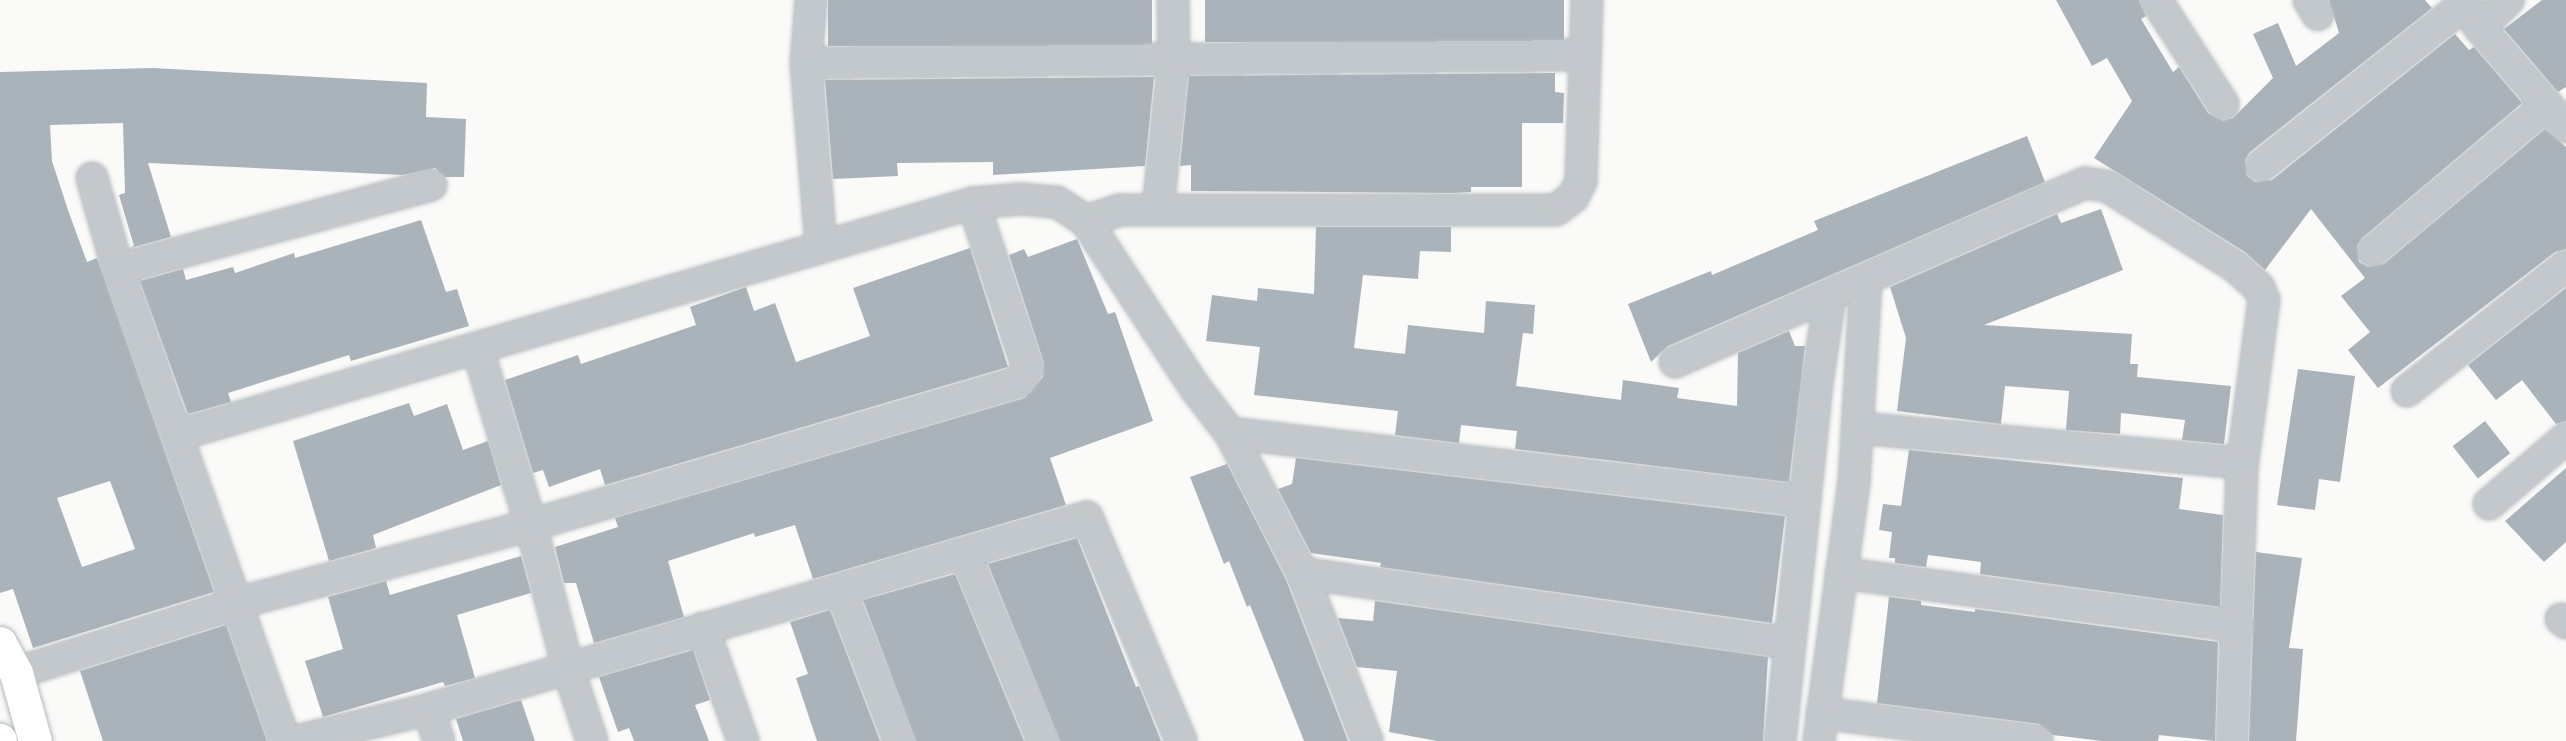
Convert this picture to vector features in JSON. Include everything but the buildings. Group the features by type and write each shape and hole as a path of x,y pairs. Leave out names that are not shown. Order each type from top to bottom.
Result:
{"main road":[{"path":"0,643 16,673 36,741"}],"street":[{"path":"811,0 806,63 821,245"},
{"path":"1158,209 1174,56 1173,0"},
{"path":"1086,221 1120,210 1158,209 1556,210 1573,197 1581,181 1587,0"},
{"path":"2156,0 2223,104"},
{"path":"2261,166 2469,11 2508,0"},
{"path":"2373,250 2557,116 2469,11"},
{"path":"806,63 1174,56 1585,55"},
{"path":"92,178 118,269 285,741"},
{"path":"1675,362 1866,281 2085,183 2107,186 2236,267 2262,294 2242,468 2238,627 2232,741"},
{"path":"118,269 431,185"},
{"path":"178,435 478,350 821,245 973,203 1021,199 1057,202 1086,221 1197,389 1230,433 1302,573 1367,741"},
{"path":"16,673 238,603 531,525 1019,382 1028,368 973,203"},
{"path":"2407,391 2566,266"},
{"path":"1866,281 1858,428 1821,727 2037,741"},
{"path":"1780,741 1789,643 1830,296"},
{"path":"478,350 531,525 568,668 592,741"},
{"path":"1858,428 2234,462 2242,468"},
{"path":"1230,433 1805,501"},
{"path":"2489,504 2566,438"},
{"path":"296,741 429,709 703,628 966,556 1087,517 1181,741"},
{"path":"966,556 1042,741"},
{"path":"1302,573 1789,643"},
{"path":"1841,573 2238,627"},
{"path":"841,591 899,741"},
{"path":"703,628 743,741"},
{"path":"429,709 439,741"}]}
